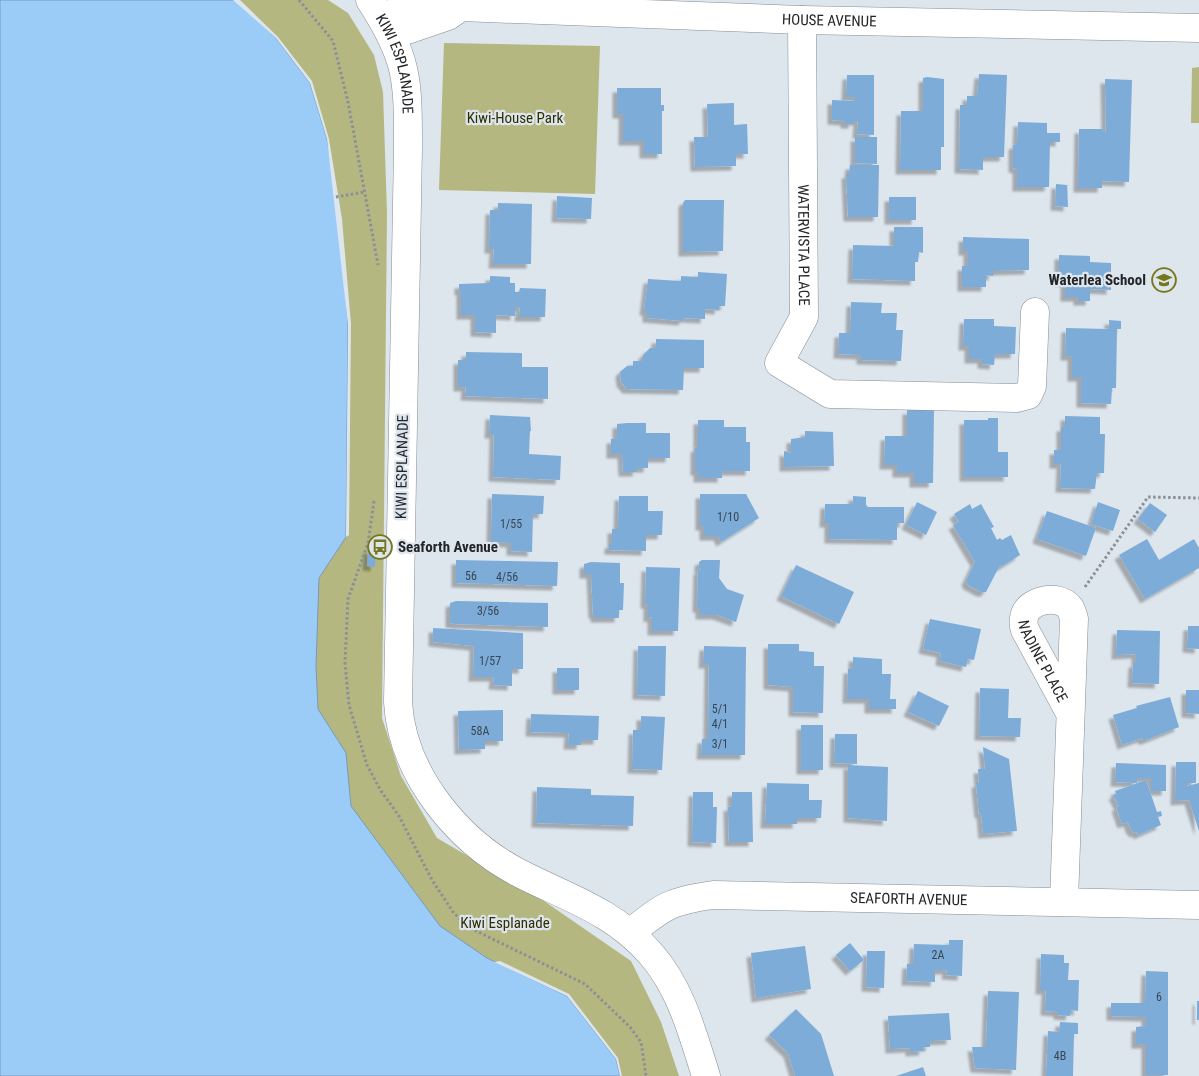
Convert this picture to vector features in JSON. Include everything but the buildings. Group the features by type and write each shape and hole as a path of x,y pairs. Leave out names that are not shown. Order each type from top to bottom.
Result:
{"street":[{"name":"KIWI ESPLANADE","path":"370,0 386,24 398,49 404,67 408,108 399,725 415,768 447,814 469,836 494,857 520,874 593,906 630,933 650,952 678,994 706,1076"},
{"path":"386,24 400,7 424,0"},
{"name":"HOUSE AVENUE","path":"386,24 407,30 413,29 448,16 453,3 802,20 1199,28"},
{"name":"WATERVISTA PLACE","path":"802,20 804,317 779,363 830,394 1017,398 1028,395 1032,386 1036,312"},
{"name":"NADINE PLACE","path":"1064,901 1074,619 1070,607 1060,600 1049,599 1038,603 1029,610 1023,619 1025,630 1070,713"},
{"name":"SEAFORTH AVENUE","path":"630,933 660,909 681,899 714,895 1199,904"}],"path":[{"path":"336,197 364,192"},
{"path":"1070,607 1148,497 1199,498"}],"green space":[{"name":"Kiwi Esplanade","path":"0,0 328,0 348,13 374,55 383,92 387,213 382,718 401,776 437,838 541,899 631,961 661,1022 679,1076 0,1076"},
{"name":"Kiwi-House Park","path":"444,43 600,46 595,194 439,190"},
{"path":"1199,67 1199,123 1191,123 1192,68"}],"water":[{"path":"0,0 236,0 276,38 310,83 327,139 340,219 348,325 346,537 319,578 316,666 318,709 346,753 351,806 440,926 487,958 567,996 616,1059 620,1076 0,1076"}],"pier":[{"path":"233,0 240,0 278,37 312,81 329,139 342,219 351,324 349,535 346,537 348,325 327,139 310,83 276,38"},
{"path":"500,961 569,994 618,1058 622,1076 620,1076 616,1059 567,996 494,962"}],"place":[{"name":"Waterlea School","path":"1164,280"},
{"name":"Seaforth Avenue","path":"380,547"}]}
